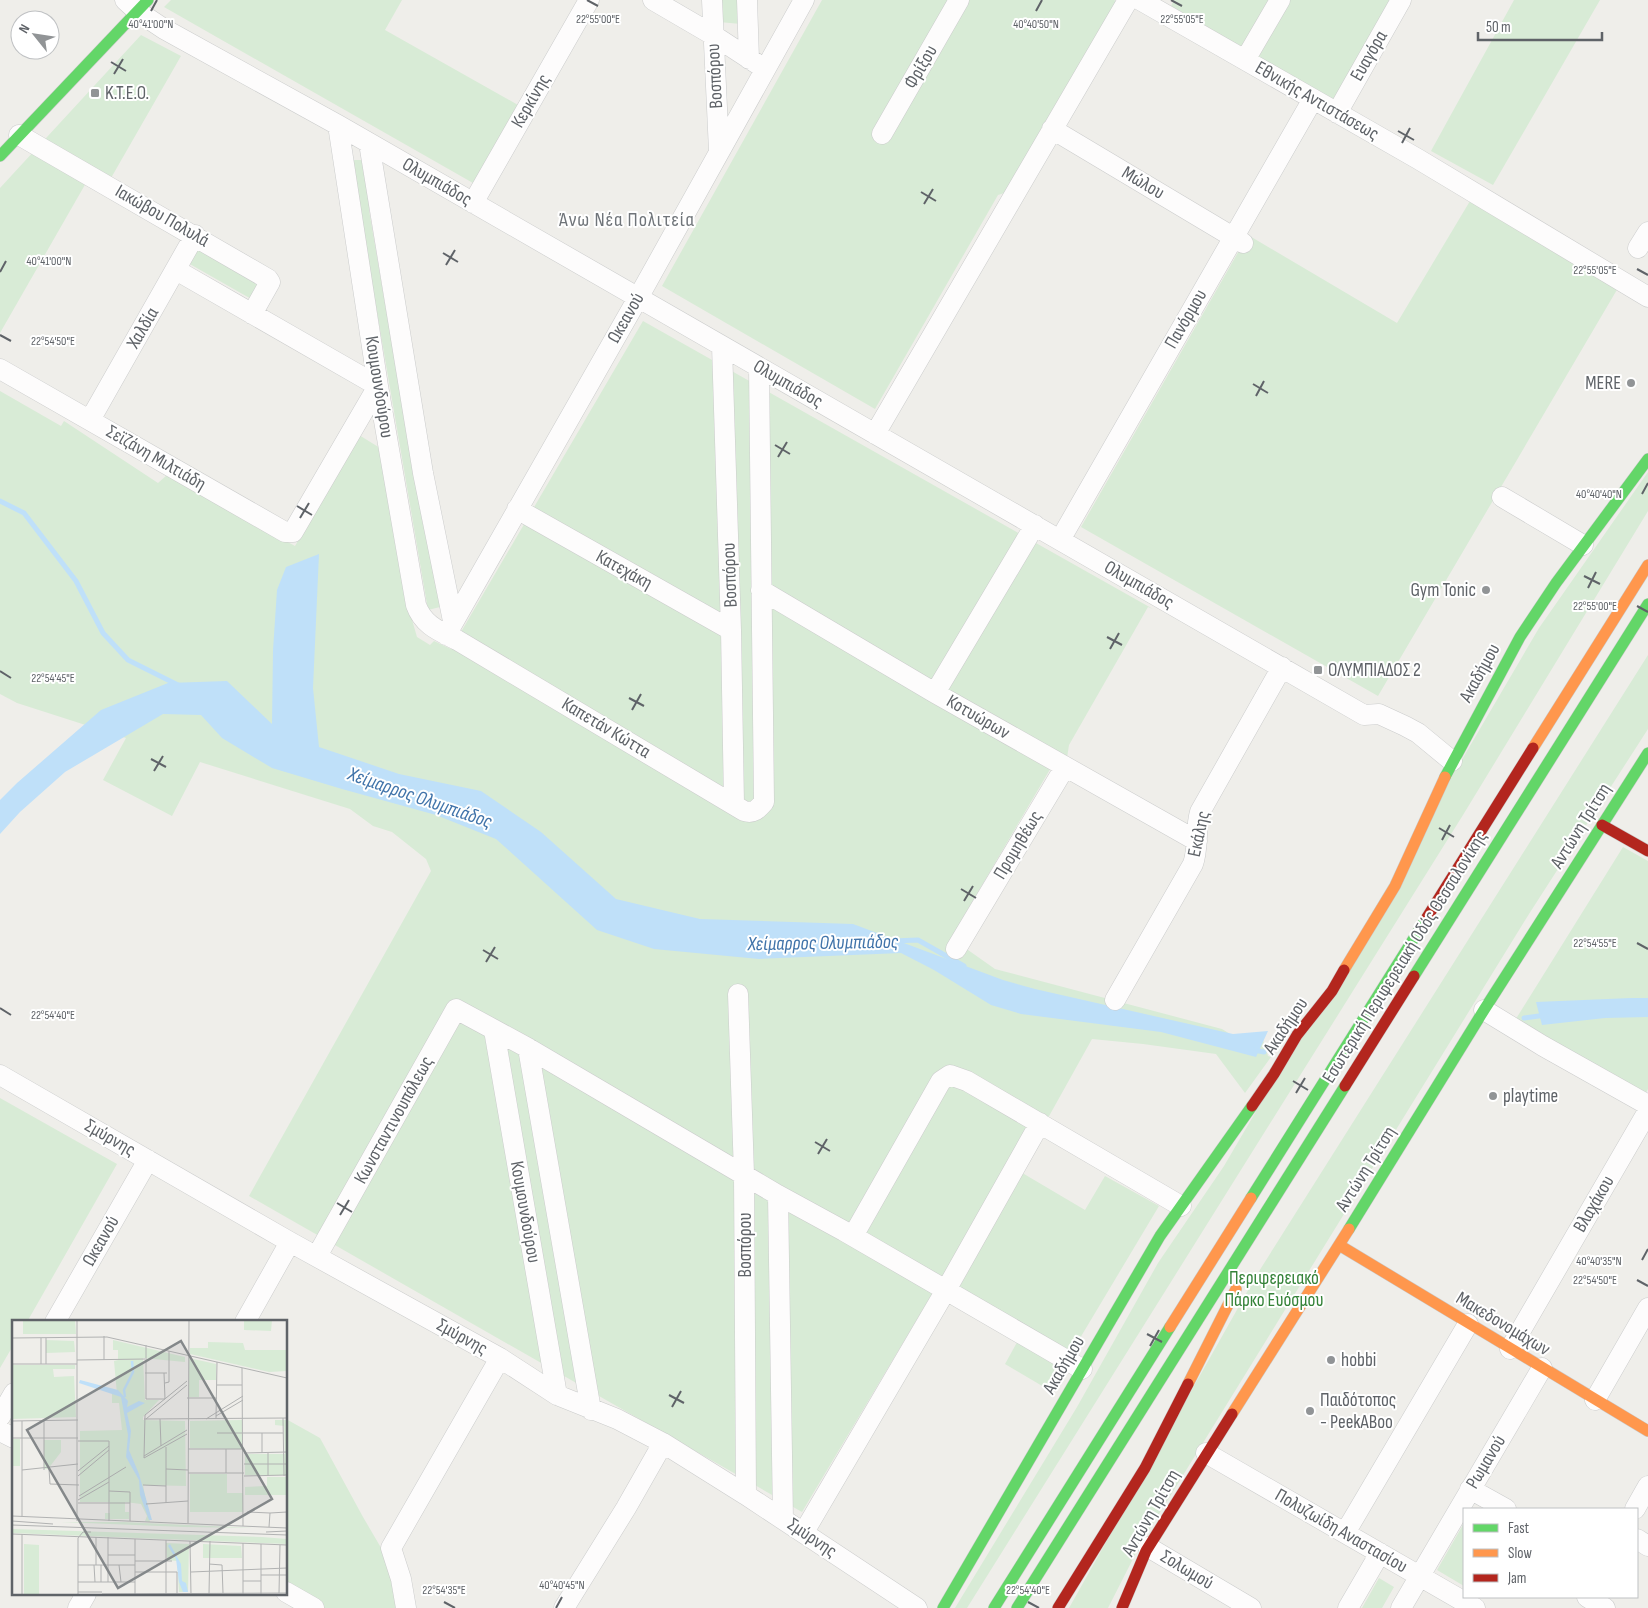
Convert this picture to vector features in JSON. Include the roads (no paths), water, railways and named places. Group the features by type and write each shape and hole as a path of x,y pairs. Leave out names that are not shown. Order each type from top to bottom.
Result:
{"main road":[{"path":"0,156 136,4"},
{"name":"Ακαδήμου","path":"943,1608 1148,1256 1274,1074 1297,1035 1332,991 1395,886 1452,761 1520,637 1583,545 1648,459"},
{"name":"Εσωτερική Περιφερειακή Οδός Θεσσαλονίκης","path":"994,1608 1648,565"},
{"name":"Εσωτερική Περιφερειακή Οδός Θεσσαλονίκης","path":"1017,1608 1648,604"},
{"name":"Αντώνη Τρίτση","path":"1122,1608 1148,1547 1164,1520 1339,1245 1484,1010 1648,753"},
{"path":"1602,824 1648,850"},
{"path":"1277,1216 1302,1171 1303,1152"},
{"name":"Μακεδονομάχων","path":"1339,1245 1648,1431"},
{"path":"1058,1608 1145,1468 1242,1279"}],"street":[{"name":"Κερκίνης","path":"473,203 589,0"},
{"path":"653,0 713,35 757,64"},
{"name":"Βοσπόρου","path":"712,0 720,151"},
{"name":"Βοσπόρου","path":"747,0 757,64"},
{"name":"Ωκεανού","path":"449,628 720,151 757,64 804,0"},
{"name":"Φρίξου","path":"882,134 959,0"},
{"path":"875,434 1128,0"},
{"name":"Εθνικής Αντιστάσεως","path":"1140,0 1161,5 1246,60 1648,297"},
{"path":"1246,60 1280,0"},
{"name":"Ευαγόρα","path":"1337,113 1401,0"},
{"name":"Ολυμπιάδος","path":"136,4 164,29 338,125 1364,715 1379,714 1418,733 1452,761"},
{"name":"Πανόρμου","path":"1060,540 1313,99"},
{"name":"Κουμουνδούρου","path":"338,125 378,386 416,605 426,622 449,628 369,143"},
{"name":"Μώλου","path":"1052,129 1233,236"},
{"name":"Ιακώβου Πολυλά","path":"19,135 268,278 270,282 252,314"},
{"name":"Χαλδία","path":"90,420 195,235"},
{"path":"176,270 378,386"},
{"name":"Βοσπόρου","path":"722,346 732,630 734,804"},
{"name":"Βοσπόρου","path":"759,367 764,802"},
{"name":"Σεϊζάνη Μιλτιάδη","path":"0,369 285,532 296,530 378,386"},
{"path":"1502,497 1583,545"},
{"name":"Κατεχάκη","path":"517,510 732,630"},
{"path":"935,693 1035,526"},
{"name":"Κοτυώρων","path":"761,590 935,693 1198,841"},
{"name":"Καπετάν Κώττα","path":"449,628 744,811 751,812 757,810 764,802"},
{"name":"Εκάλης","path":"1115,1000 1193,864 1198,841 1197,820 1200,812 1282,667"},
{"name":"Προμηθέως","path":"956,949 1065,767"},
{"name":"Βοσπόρου","path":"738,994 744,1174 746,1495"},
{"name":"Κωνσταντινουπόλεως","path":"317,1256 456,1009 494,1030"},
{"path":"1484,1010 1648,1106"},
{"path":"494,1030 1082,1369"},
{"name":"Κουμουνδούρου","path":"494,1030 557,1395"},
{"name":"Κουμουνδούρου","path":"528,1048 591,1410"},
{"name":"Σμύρνης","path":"0,1075 290,1242 500,1358 557,1395 632,1426 663,1443 804,1532 917,1608"},
{"path":"852,1236 941,1082 950,1075 966,1081 1181,1206"},
{"name":"Βλαχάκου","path":"1510,1349 1648,1111"},
{"path":"804,1532 946,1290 1040,1123"},
{"name":"Ωκεανού","path":"56,1320 148,1160"},
{"name":"Βοσπόρου","path":"778,1195 783,1519"},
{"path":"246,1320 290,1242"},
{"path":"1595,1400 1648,1308"},
{"path":"1345,1533 1468,1324"},
{"path":"410,1607 391,1548 500,1358"},
{"name":"Ρωμανού","path":"1401,1608 1542,1368"},
{"path":"0,1417 12,1396"},
{"path":"0,1431 12,1437"},
{"path":"564,1608 626,1508 663,1443"},
{"name":"Πολυζωίδη Αναστασίου","path":"1206,1453 1475,1608"},
{"path":"1635,1508 1648,1486"},
{"path":"1470,1489 1504,1508"},
{"name":"Σολωμού","path":"1148,1547 1252,1608"},
{"path":"1348,1608 1380,1553"},
{"path":"288,1593 314,1608"},
{"path":"78,1608 85,1596"},
{"path":"1588,1598 1606,1608"}],"water":[{"path":"319,554 313,688 319,747 399,774 481,791 541,832 616,899 700,919 853,924 1003,980 1035,989 1233,1034 1268,1031 1256,1057 1161,1032 1021,1014 991,1005 934,970 901,953 759,959 654,949 597,930 496,839 436,815 272,768 222,738 201,715 163,714 65,772 20,812 0,834 0,800 101,710 168,683 227,681 272,724 273,650 277,590 286,567"},
{"path":"1648,998 1648,1017 1605,1018 1542,1025 1536,1002"}],"waterway":[{"path":"0,501 24,513 76,581 103,633 128,660 178,685"},
{"name":"Χείμαρρος Ολυμπιάδος","path":"892,941 918,940 964,966"},
{"name":"Χείμαρρος Ολυμπιάδος","path":"1524,1018 1546,1015"},
{"name":"Χείμαρρος Ολυμπιάδος","path":"1254,1050 1264,1052"}],"place":[{"name":"K.T.E.O.","path":"95,93"},
{"name":"MERE","path":"1631,383"},
{"name":"Gym Tonic","path":"1486,590"},
{"name":"ΟΛΥΜΠΙΑΔΟΣ 2","path":"1318,670"},
{"name":"playtime","path":"1493,1096"},
{"name":"hobbi","path":"1331,1360"},
{"name":"Παιδότοπος - PeekABoo","path":"1310,1411"}],"district":[{"name":"Άνω Νέα Πολιτεία","path":"627,220"}],"park label":[{"name":"Περιφερειακό Πάρκο Ευόσμου","path":"1274,1289"}]}
